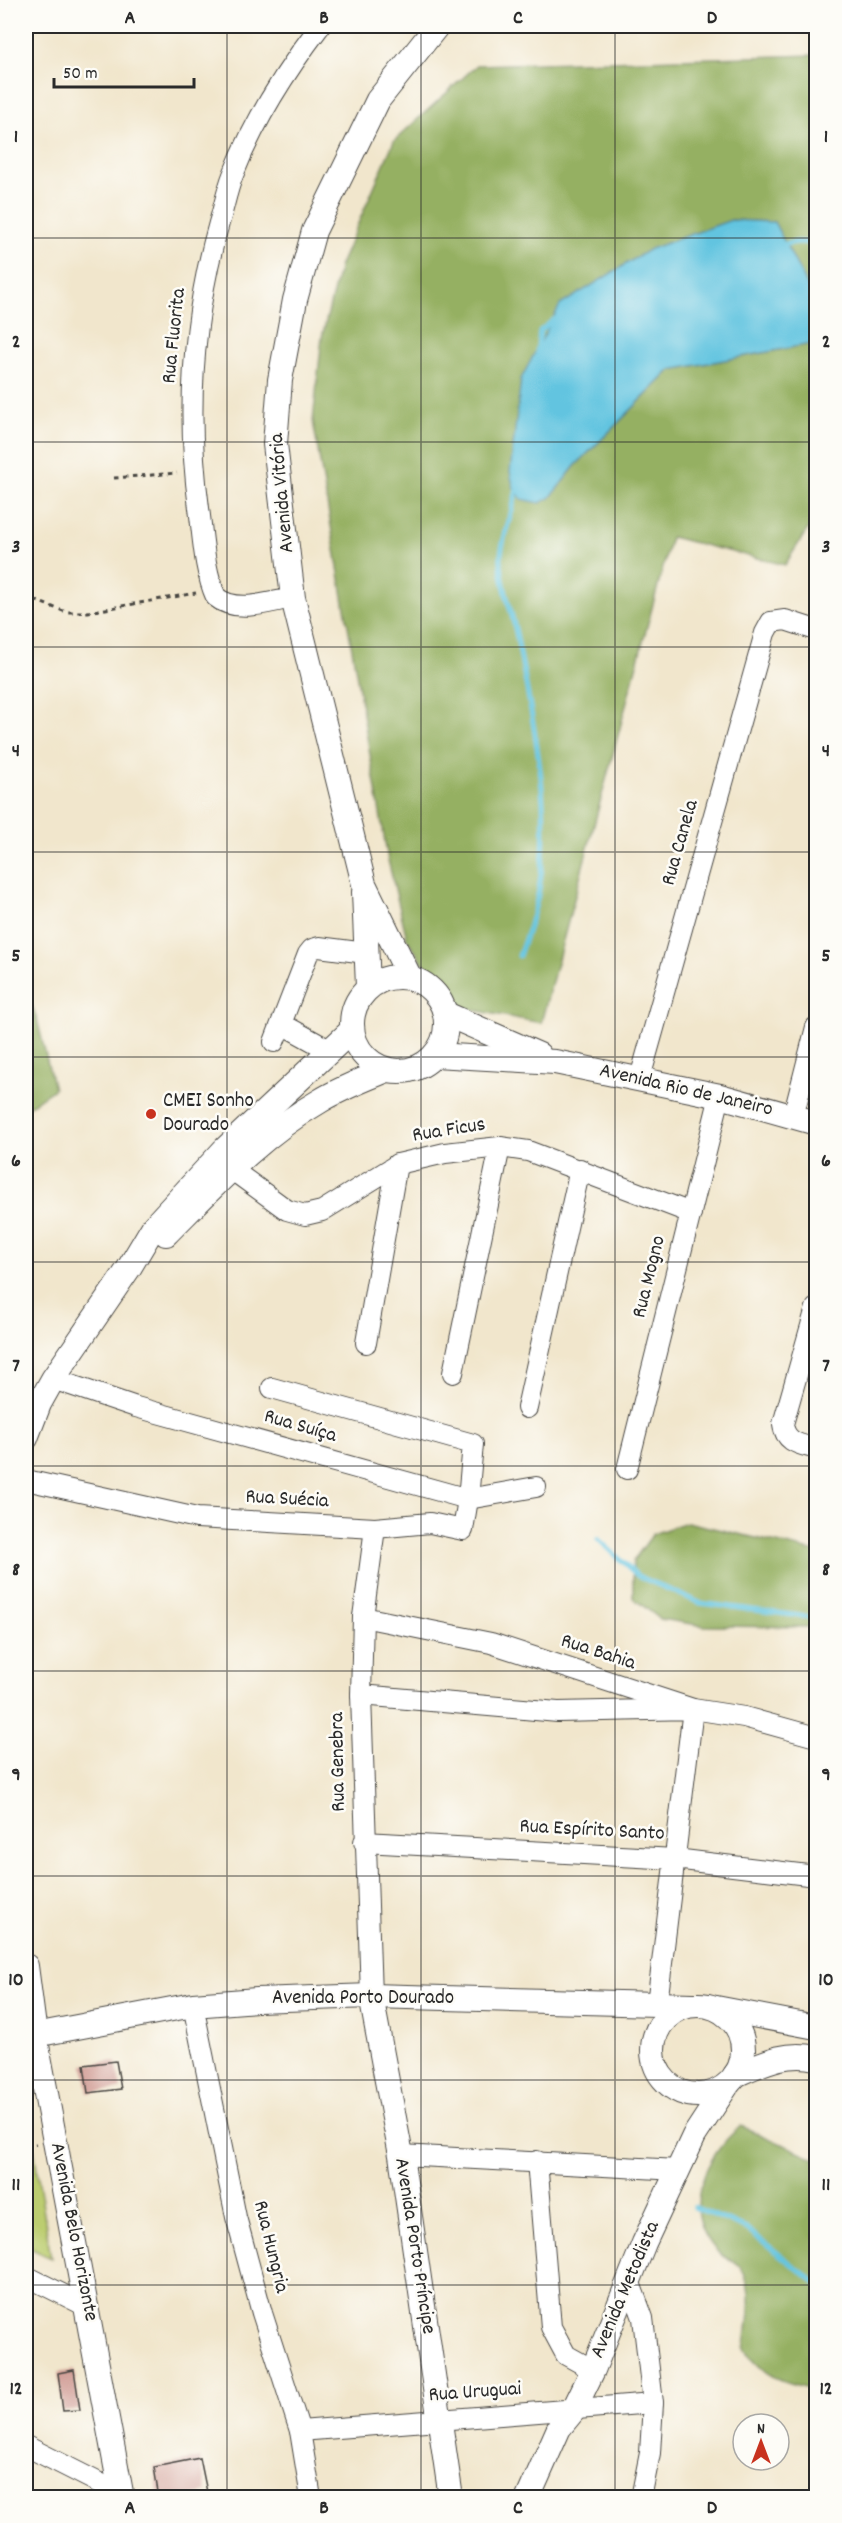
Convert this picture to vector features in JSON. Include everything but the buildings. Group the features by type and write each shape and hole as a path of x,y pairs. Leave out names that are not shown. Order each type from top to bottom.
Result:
{"street":[{"name":"Rua Fluorita","path":"213,590 194,472 193,389 198,321 214,240 232,177 258,119 299,53 320,26"},
{"name":"Avenida Vitória","path":"410,978 364,884 293,598 275,444 280,380 295,300 314,231 347,159 378,100 437,26"},
{"path":"213,590 216,597 228,605 293,598"},
{"name":"Rua Canela","path":"640,1078 762,644 771,622 785,620 816,630"},
{"name":"Avenida Vitória","path":"364,884 368,987"},
{"path":"329,1050 278,1033 308,954 312,949 366,953"},
{"path":"388,978 410,978 423,982 433,990 446,1014 445,1035 435,1055 425,1063 413,1069 387,1070 374,1064 355,1044 352,1030 354,1007 368,987 388,978"},
{"name":"Avenida Rio de Janeiro","path":"446,1014 555,1062"},
{"path":"793,1117 816,1027"},
{"path":"26,1438 39,1404 53,1379 129,1268 154,1226 180,1195 352,1030"},
{"name":"Avenida Rio de Janeiro","path":"435,1055 555,1062 720,1096 816,1123"},
{"path":"129,1268 231,1169 279,1129 320,1101 387,1070"},
{"name":"Rua Mogno","path":"627,1469 720,1096"},
{"path":"453,1373 500,1148"},
{"name":"Rua Ficus","path":"231,1169 287,1210 304,1215 322,1211 397,1164 445,1153 500,1148 528,1151 691,1213"},
{"path":"366,1343 397,1164"},
{"path":"527,1408 580,1169"},
{"path":"816,1308 784,1418 785,1434 795,1443 816,1449"},
{"name":"Rua Suíça","path":"53,1379 136,1407 468,1499 536,1487"},
{"name":"Rua Suécia","path":"26,1480 197,1518 375,1528 430,1523 463,1530 473,1444 272,1388"},
{"name":"Rua Genebra","path":"370,1996 361,1695 363,1617 375,1528"},
{"name":"Rua Bahia","path":"363,1617 491,1643 693,1709 744,1717 816,1737"},
{"path":"361,1695 558,1712 693,1709 657,2004"},
{"name":"Rua Espírito Santo","path":"364,1842 675,1859 816,1876"},
{"name":"Avenida Belo Horizonte","path":"26,1966 35,2035 122,2496"},
{"name":"Avenida Porto Dourado","path":"35,2035 193,2005 370,1996 703,2006 816,2028"},
{"name":"Avenida Porto Príncipe","path":"370,1996 401,2155 451,2498"},
{"name":"Rua Hungria","path":"193,2005 236,2217 262,2313 300,2432 311,2498"},
{"path":"732,2080 741,2065 742,2042 732,2020 703,2006 678,2009 660,2025 652,2047 657,2070 663,2080 683,2093 706,2095 774,2057 803,2055 816,2058"},
{"name":"Avenida Metodista","path":"528,2498 559,2428 573,2411 593,2370 630,2283 644,2243 694,2136 732,2080"},
{"path":"401,2155 678,2169"},
{"path":"537,2161 551,2327 566,2355 593,2370"},
{"path":"26,2276 88,2307"},
{"path":"630,2283 643,2318 653,2403 650,2453 641,2498"},
{"name":"Rua Uruguai","path":"300,2432 653,2403"},
{"path":"26,2446 122,2496"}],"path":[{"path":"114,478 194,472"},
{"path":"26,597 66,612 88,612 213,590"}],"green space":[{"path":"816,55 816,302 774,222 731,220 550,498 575,466 671,370 816,343 816,516 785,565 671,537 541,1023 452,1006 407,939 388,860 313,421 322,337 340,265 394,141 477,65"},
{"path":"26,992 37,1019 54,1089 26,1108"},
{"path":"687,1522 816,1552 816,1627 705,1626 660,1619 633,1598 633,1561 653,1534"},
{"path":"26,2101 51,2258 26,2246"},
{"path":"741,2126 816,2159 816,2389 784,2381 767,2372 744,2349 749,2308 748,2286 745,2277 738,2265 715,2249 699,2217 698,2200 701,2183 708,2167 728,2138"}],"water":[{"path":"731,220 774,222 816,302 816,343 671,370 575,466 550,498 540,503 521,499 513,486 510,472 521,379 560,305 650,249"}],"waterway":[{"path":"780,245 798,242 816,243"},
{"path":"537,353 540,331 555,319"},
{"path":"517,487 502,545 501,564 535,732 544,822 539,892 519,956"},
{"path":"598,1539 638,1576 700,1603 816,1618"},
{"path":"694,2207 747,2229 816,2283"}],"place":[{"name":"CMEI Sonho Dourado","path":"151,1114"}]}
